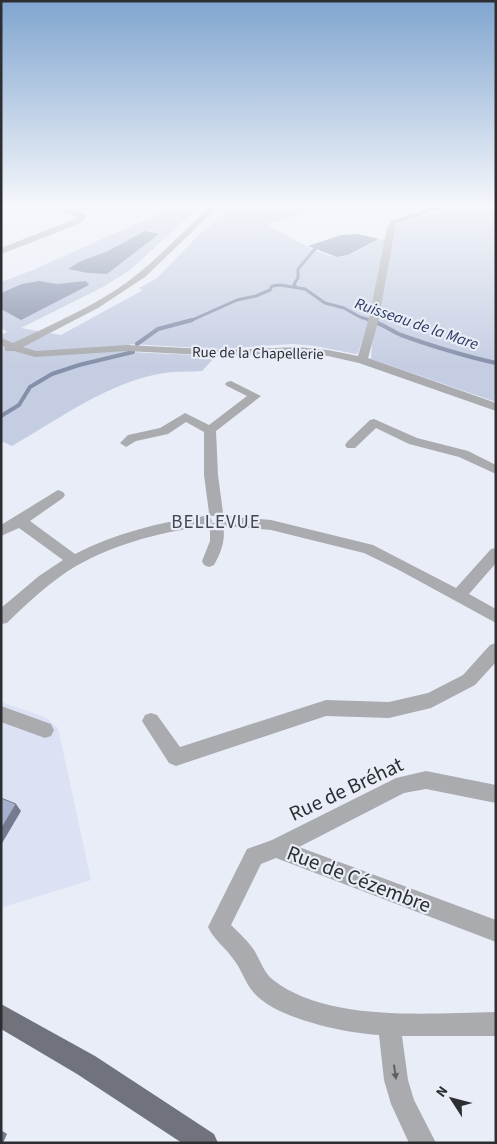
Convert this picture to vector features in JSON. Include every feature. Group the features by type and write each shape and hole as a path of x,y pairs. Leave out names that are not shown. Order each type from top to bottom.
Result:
{"main road":[{"path":"1,1016 86,1065 206,1143"}],"street":[{"path":"1,353 60,324 142,275 157,260"},
{"path":"362,360 373,321 384,260"},
{"name":"Rue de la Chapellerie","path":"1,341 27,352 41,354 105,348 224,353 298,350 328,353 362,360 496,407"},
{"path":"210,430 256,396 232,384"},
{"path":"126,443 132,438 164,431 185,417 210,430"},
{"path":"350,445 374,423 413,441 463,454 496,470"},
{"path":"209,561 217,541 211,474 210,430"},
{"path":"1,531 20,521 58,495"},
{"path":"20,521 73,561"},
{"path":"1,618 34,588 73,561 130,536 165,527 216,521 271,524 368,549 496,617"},
{"path":"458,596 496,553"},
{"path":"151,721 176,757 326,708 389,710 431,700 469,680 496,650"},
{"path":"1,714 45,730"},
{"name":"Rue de Bréhat","path":"276,848 392,789 416,781 426,780 451,784 496,794"},
{"name":"Rue de Cézembre","path":"496,931 276,848 254,856 220,927 244,953 263,987 298,1008 320,1016 350,1021 389,1023 496,1024"},
{"path":"389,1023 396,1080 403,1104 424,1143"}],"shaded area":[{"path":"54,260 141,260 130,270 103,287 21,328 61,335 143,290 139,288 156,279 174,260 381,260 368,324 358,353 292,344 219,349 130,344 129,352 216,356 202,371 164,373 123,384 66,413 12,446 1,441 1,335 7,332 1,327 1,282"},
{"path":"125,260 107,274 68,269 79,262"},
{"path":"387,260 496,260 496,402 371,359"},
{"path":"39,281 57,284 86,281 89,285 21,320 1,309 1,293 22,284"},
{"path":"1,702 45,717 58,728 91,880 1,908"}],"building":[{"path":"1,798 16,804 1,829"}],"waterway":[{"path":"296,287 294,284 298,278 298,269 305,260"},
{"name":"Ruisseau de la Mare","path":"190,321 237,300 256,296 270,290 272,286 280,285 305,289 325,303 344,308 360,317 373,321"},
{"name":"Ruisseau de la Mare","path":"137,344 158,329 192,320"},
{"name":"Ruisseau de la Mare","path":"369,320 401,335 460,354 496,363"},
{"name":"Ruisseau de la Mare","path":"1,416 19,405 30,387 52,374 79,365 133,352"}],"district":[{"name":"BELLEVUE","path":"216,521"}]}
